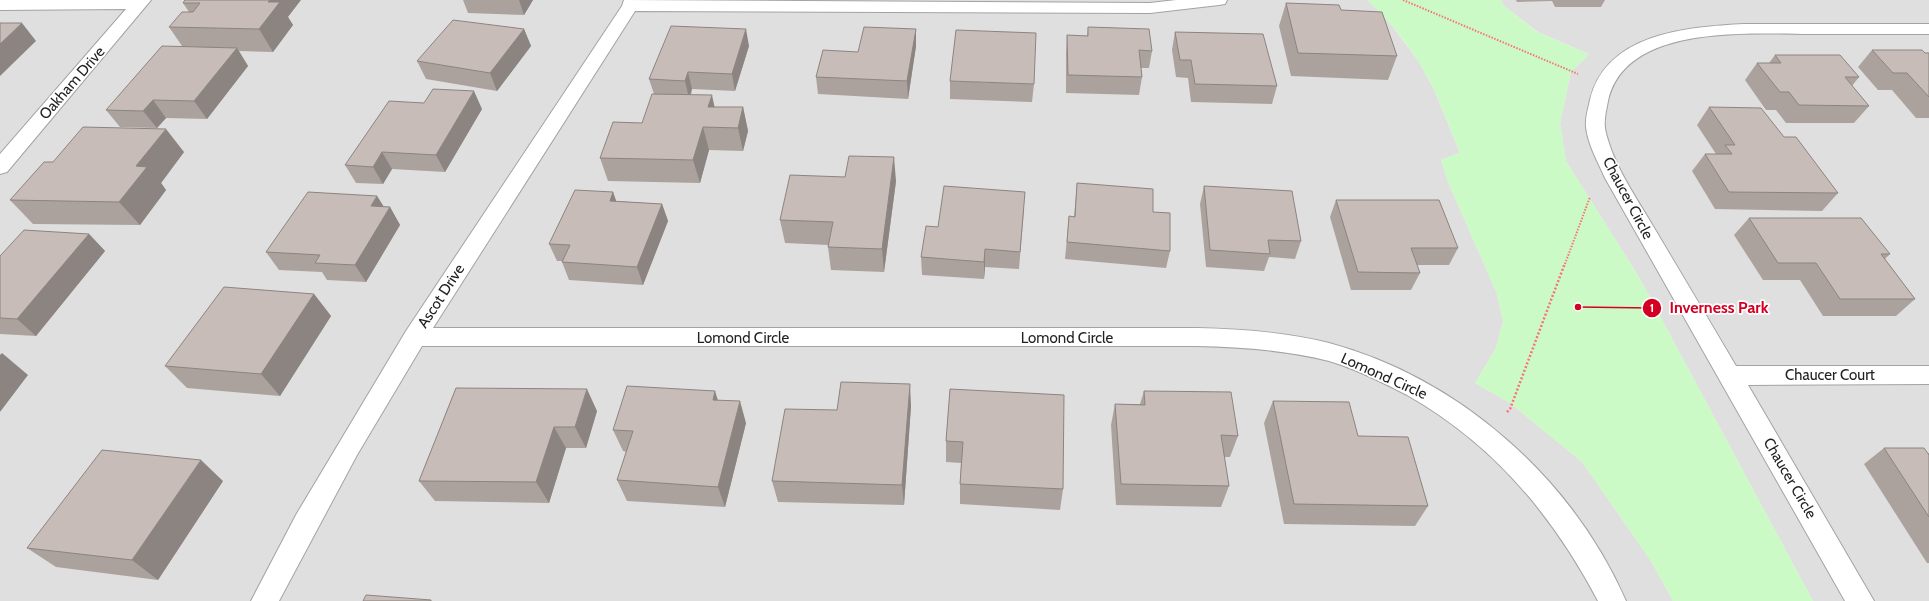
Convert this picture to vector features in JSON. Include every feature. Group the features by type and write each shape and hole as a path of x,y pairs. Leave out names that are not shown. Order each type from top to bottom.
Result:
{"street":[{"path":"631,3 1150,8 1219,0"},
{"path":"0,5 141,2"},
{"name":"Oakham Drive","path":"0,167 141,2"},
{"name":"Ascot Drive","path":"265,601 360,427 414,338 631,3"},
{"name":"Chaucer Circle","path":"1860,601 1731,376 1623,193 1601,147 1595,119 1598,95 1610,74 1629,55 1650,44 1674,36 1702,31 1740,29 1929,29"},
{"name":"Lomond Circle","path":"414,338 1056,338 1221,336 1268,339 1313,347 1356,361 1396,378 1453,409 1495,442 1538,486 1572,530 1612,601"},
{"name":"Chaucer Court","path":"1731,376 1929,375"}],"path":[{"path":"1403,0 1575,73 1605,84"},
{"path":"1481,431 1510,410 1592,193 1623,193"}],"shaded area":[{"path":"0,0 1367,0 1386,18 1419,62 1434,90 1460,153 1441,160 1448,182 1497,294 1503,321 1496,348 1475,383 1510,403 1582,462 1651,561 1673,601 0,601"},
{"path":"1501,0 1929,0 1929,601 1813,601 1639,277 1566,161 1560,123 1571,72 1589,54 1538,32 1504,6"}],"green space":[{"path":"1367,0 1501,0 1504,6 1537,32 1589,54 1571,72 1560,123 1566,161 1639,277 1813,601 1673,601 1651,561 1582,462 1510,403 1475,383 1496,348 1503,321 1497,294 1448,182 1441,160 1460,152 1434,90 1421,65 1396,30"}],"building":[{"path":"185,0 270,0 268,2 280,2 259,29 169,27 182,12 193,12 200,3 183,3"},
{"path":"1286,3 1339,5 1341,10 1382,12 1397,56 1298,53"},
{"path":"453,20 524,29 490,73 417,61"},
{"path":"0,23 22,23 0,44"},
{"path":"671,26 746,29 732,74 688,72 685,81 649,79"},
{"path":"864,27 916,29 907,81 816,77 823,50 858,52"},
{"path":"1088,27 1149,29 1152,51 1139,50 1142,77 1068,75 1067,35 1088,36"},
{"path":"956,30 1036,33 1034,84 950,81"},
{"path":"1175,32 1263,34 1277,86 1195,84 1191,60 1180,60"},
{"path":"162,46 237,48 194,101 153,100 143,111 106,110"},
{"path":"1872,50 1922,50 1925,53 1929,53 1929,97 1907,73 1893,73"},
{"path":"1775,55 1840,55 1859,77 1845,77 1869,106 1799,105 1789,92 1780,92 1757,63 1781,63"},
{"path":"433,89 474,91 436,155 382,152 373,167 345,165 389,101 424,103"},
{"path":"652,94 712,95 708,107 743,107 738,128 703,127 693,160 600,158 613,122 642,123"},
{"path":"1709,107 1761,108 1784,137 1796,137 1838,193 1729,192 1705,154 1732,154 1725,145 1735,145"},
{"path":"83,127 166,129 136,166 147,167 119,202 10,200 44,162 53,162"},
{"path":"849,156 894,157 882,249 828,247 833,222 780,220 790,175 845,177"},
{"path":"1077,183 1153,189 1153,212 1170,213 1170,251 1067,242 1069,216 1075,217"},
{"path":"944,186 1025,192 1020,252 985,249 984,262 921,257 926,226 938,227"},
{"path":"1204,186 1292,191 1301,241 1268,240 1270,254 1210,250"},
{"path":"575,190 613,192 610,201 662,204 637,267 562,262 570,245 549,244"},
{"path":"308,192 377,196 371,206 390,207 355,265 315,263 320,255 266,252"},
{"path":"1336,200 1439,200 1458,248 1411,248 1420,273 1358,272"},
{"path":"1749,218 1861,218 1890,254 1881,254 1915,299 1840,299 1816,263 1778,263"},
{"path":"24,230 89,234 17,319 0,318 0,256"},
{"path":"224,287 314,294 261,374 165,366"},
{"path":"841,382 910,384 902,485 772,481 785,409 837,410"},
{"path":"627,386 715,391 713,400 740,401 718,487 617,480 633,431 613,430"},
{"path":"456,388 587,389 575,427 554,427 536,482 419,481"},
{"path":"950,389 1064,395 1063,489 960,484 963,442 946,441"},
{"path":"1144,391 1231,392 1238,436 1221,435 1229,486 1121,484 1115,404 1145,405"},
{"path":"1273,401 1349,402 1358,436 1408,437 1428,506 1294,504"},
{"path":"1884,448 1924,448 1929,455 1929,517"},
{"path":"102,450 201,460 132,560 27,548"},
{"path":"366,595 431,600 431,601 363,601"}],"place":[{"name":"Inverness Park","path":"1578,307"}]}
